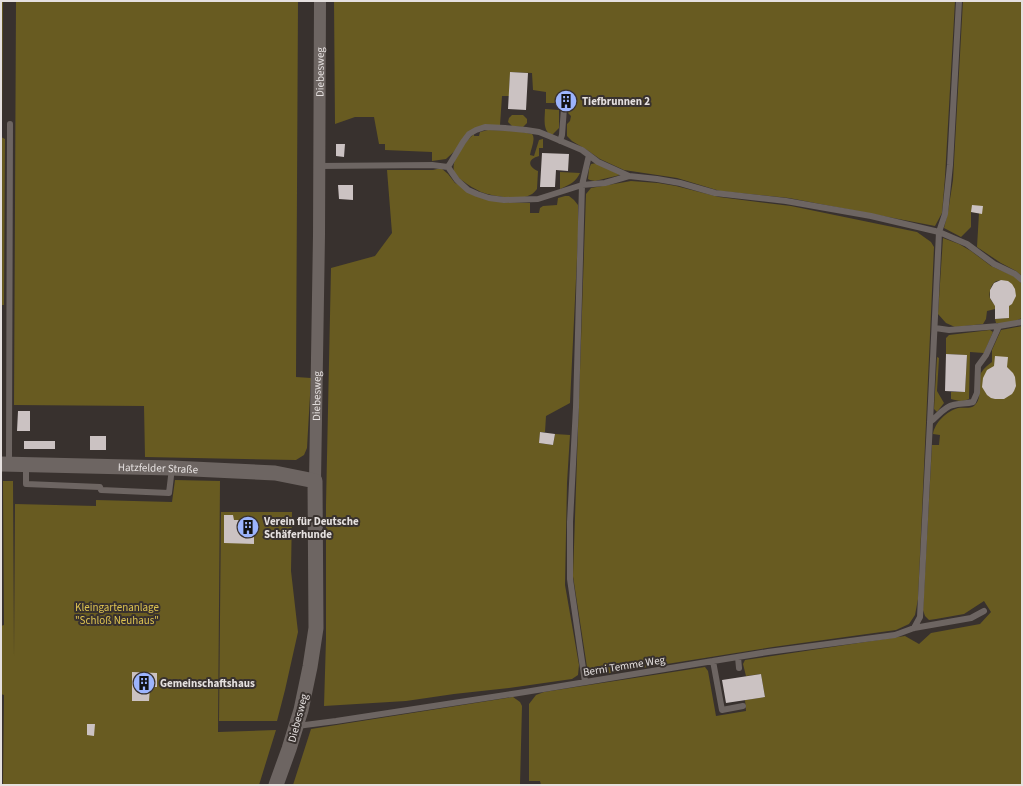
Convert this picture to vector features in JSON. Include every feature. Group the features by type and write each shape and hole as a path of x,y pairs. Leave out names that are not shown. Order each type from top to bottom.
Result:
{"street":[{"name":"Diebesweg","path":"276,785 301,710 316,628 315,481 320,1"},
{"name":"Hatzfelder Straße","path":"6,465 172,468 275,473 315,481"}],"lane":[{"path":"914,628 920,617 939,232 945,214 949,172 959,1"},
{"path":"560,141 562,135 564,108"},
{"path":"6,465 10,458 10,124"},
{"path":"448,167 469,134 476,130 485,127 538,132 582,150 598,162 629,176 657,178 715,193 793,202 870,216 939,232 967,244 994,264 1015,274 1022,280"},
{"path":"585,682 570,579 570,522 576,399 582,185 589,155"},
{"path":"319,166 432,165 448,167 457,180 468,190 489,198 504,200 538,199 582,185 605,183 629,176"},
{"path":"935,328 949,330 998,326 1022,322"},
{"path":"930,422 952,405 968,404 972,402 977,393 978,366 986,355 998,326"},
{"path":"26,465 26,484 100,487 101,490 169,494 172,468"},
{"name":"Berni Temme Weg","path":"296,726 585,682 768,652 895,635 914,628 971,618 984,611"},
{"path":"738,657 739,668"},
{"path":"713,661 722,710 743,706"}],"green space":[{"path":"1,1 3,1 2,123 1,123"},
{"path":"16,1 298,1 296,377 311,378 307,448 304,455 296,460 145,457 144,406 14,405"},
{"path":"334,1 955,1 942,213 935,226 789,198 720,191 677,178 624,170 600,159 572,141 567,136 567,124 570,121 571,116 568,113 568,107 572,107 572,98 561,97 560,106 557,103 546,103 546,92 533,90 532,73 510,72 509,96 502,96 500,125 483,125 446,159 432,161 432,152 385,150 385,144 379,144 374,117 355,117 335,124"},
{"path":"963,1 1022,1 1022,276 977,247 979,213 971,212 971,227 961,237 944,228 953,180"},
{"path":"545,109 559,110 559,128 552,135 545,127"},
{"path":"512,115 523,115 527,119 527,123 523,127 512,126 508,122"},
{"path":"488,130 517,131 532,134 533,141 530,155 534,156 539,140 543,139 543,148 539,148 539,156 535,157 530,163 534,169 538,171 537,189 532,194 526,197 513,198 486,194 467,184 454,172 457,156 467,141 474,134 474,136 479,136 480,132"},
{"path":"1,137 5,139 4,305 1,305"},
{"path":"597,163 620,175 595,181 588,179 591,164"},
{"path":"441,168 455,183 500,202 530,203 530,213 539,213 540,208 543,206 557,205 558,198 565,196 569,196 578,205 578,237 570,403 546,416 545,432 540,432 539,443 553,445 555,434 570,435 567,483 565,585 579,665 578,675 572,679 406,701 324,706 326,639 326,504 331,268 375,256 392,233 387,170 433,170"},
{"path":"560,172 580,173 569,185 560,189"},
{"path":"631,181 676,186 719,197 791,206 917,232 931,242 934,247 918,599 915,615 909,624 896,630 773,647 604,674 594,674 587,667 573,576 586,194 591,188"},
{"path":"943,238 959,244 991,266 1018,278 1022,285 1022,318 1010,323 996,323 995,319 1009,318 1009,306 1013,293 1007,283 997,281 993,284 989,293 990,299 995,305 995,309 987,311 986,319 983,324 955,327 946,323 938,314"},
{"path":"1022,326 1022,785 541,785 540,781 529,781 529,704 536,695 544,692 705,667 708,671 716,716 746,711 745,700 765,697 761,674 746,676 743,664 745,660 905,636 919,644 931,633 980,624 991,612 984,601 964,614 936,619 929,620 925,616 923,610 932,445 939,445 940,435 933,434 936,425 946,414 954,409 974,406 979,398 979,381 981,373 992,362 992,350 1001,330"},
{"path":"990,330 993,332 984,353 970,352 969,399 960,401 951,399 951,392 965,392 967,355 946,354 946,338 949,335"},
{"path":"937,357 939,358 937,391 944,403 937,412 934,409"},
{"name":"Kleingartenanlage \"Schloß Neuhaus\"","path":"175,480 220,481 218,732 276,730 259,785 3,785 4,695 1,694 1,626 4,625 3,481 13,481 14,658 15,504 96,506 96,500 172,502"},
{"path":"221,512 292,512 291,571 298,632 277,721 219,721"},
{"path":"513,697 520,702 522,706 520,785 293,785 311,729"}],"building":[{"path":"510,72 528,73 526,110 508,109"},
{"path":"336,144 345,144 344,157 336,156"},
{"path":"542,153 569,154 568,171 556,170 555,187 540,187"},
{"path":"338,185 353,185 353,200 339,199"},
{"path":"972,205 983,206 982,214 971,212"},
{"path":"1001,280 1008,281 1012,284 1015,289 1016,296 1012,304 1009,306 1009,318 995,319 995,306 990,298 990,290 994,283"},
{"path":"946,354 967,355 965,392 945,391"},
{"path":"995,356 1008,357 1007,367 1015,377 1016,386 1014,391 1004,399 991,398 982,387 983,378 987,370 994,366"},
{"path":"18,411 30,411 30,431 17,431"},
{"path":"540,432 555,434 553,445 539,443"},
{"path":"90,436 106,436 106,450 90,450"},
{"path":"24,441 55,441 55,449 24,449"},
{"path":"224,515 233,515 234,520 254,520 254,544 224,543"},
{"name":"Gemeinschaftshaus","path":"132,672 157,673 157,687 150,687 149,701 132,701"},
{"path":"761,674 765,697 726,703 722,680"},
{"path":"87,724 95,724 94,736 87,735"}],"place":[{"name":"Tiefbrunnen 2","path":"566,101"},
{"name":"Verein für Deutsche Schäferhunde","path":"248,527"},
{"name":"Gemeinschaftshaus","path":"144,683"}]}
